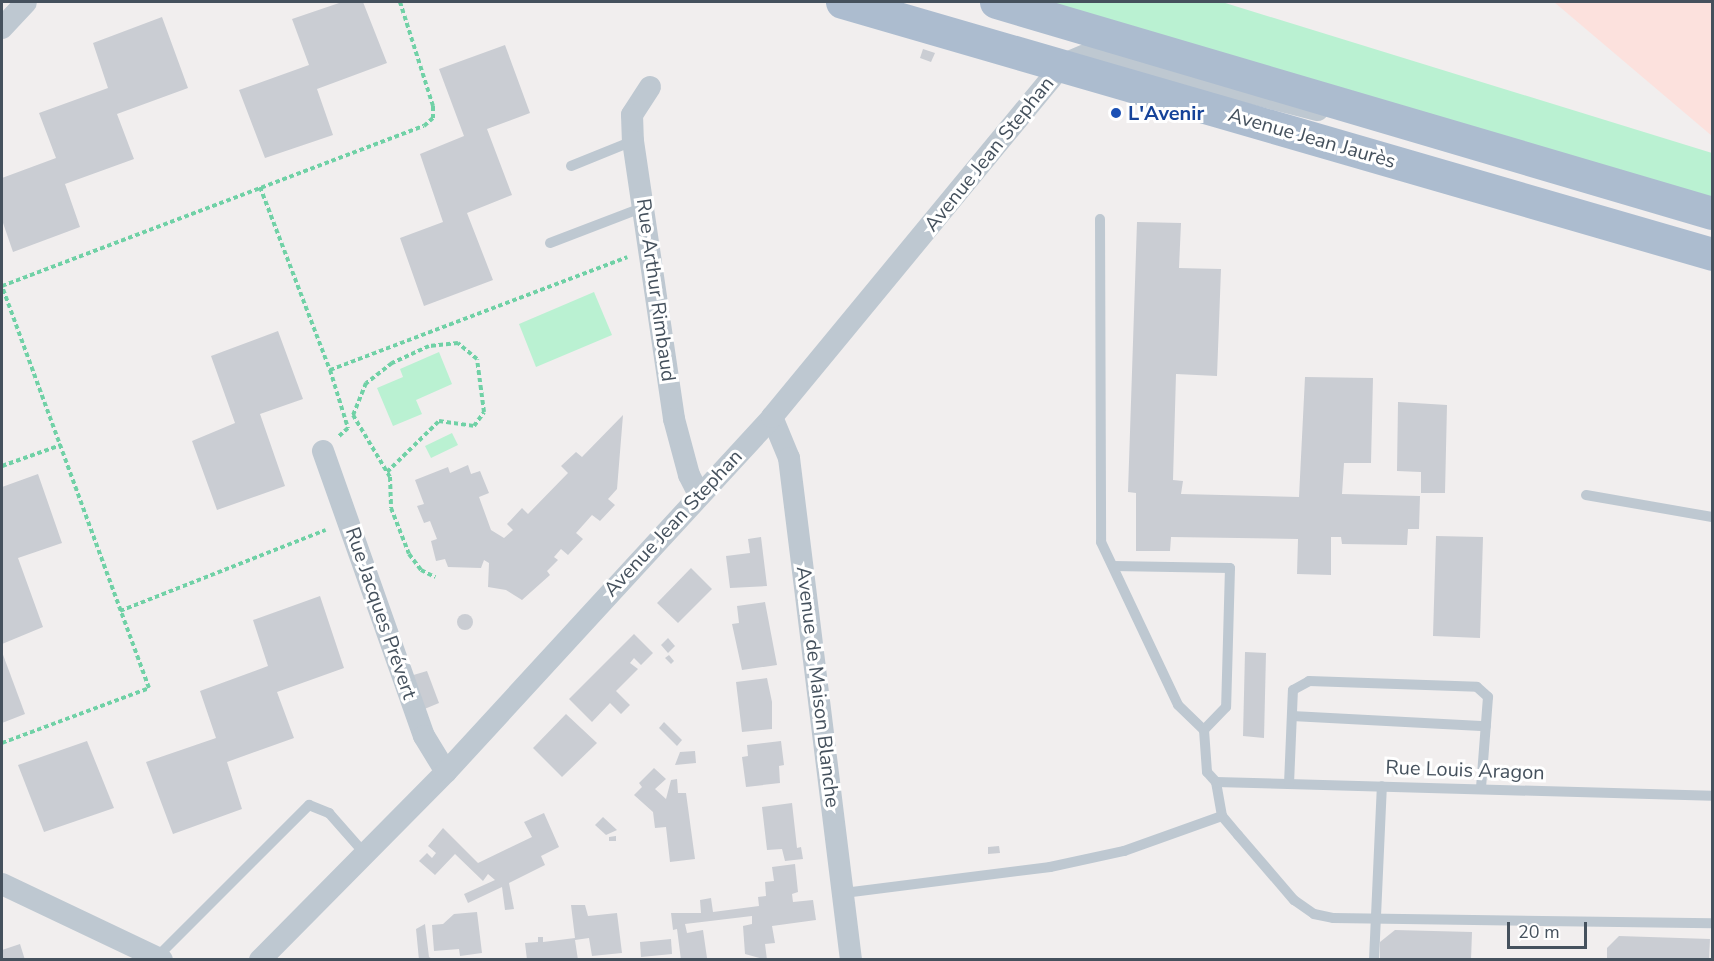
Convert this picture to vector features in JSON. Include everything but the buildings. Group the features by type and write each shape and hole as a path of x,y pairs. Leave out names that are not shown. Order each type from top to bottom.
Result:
{"main road":[{"name":"Avenue Jean Jaurès","path":"842,2 1713,254"},
{"name":"Avenue Jean Jaurès","path":"996,2 1713,213"}],"street":[{"path":"2,28 26,2"},
{"path":"1062,65 1093,52 1295,107 1404,122"},
{"name":"Avenue Jean Stephan","path":"260,960 446,772 772,417 1062,65"},
{"name":"Rue Arthur Rimbaud","path":"650,87 632,115 633,141 674,419 689,475 699,495"},
{"name":"Avenue de Maison Blanche","path":"772,417 789,458 851,960"},
{"name":"Rue Jacques Prévert","path":"323,451 424,736 446,772"},
{"path":"2,884 158,959"}],"lane":[{"path":"572,166 633,141"},
{"path":"550,243 644,207"},
{"path":"1100,219 1101,542 1178,705 1204,730 1207,772 1216,782 1222,816 1294,900 1314,914 1376,918 1713,923"},
{"path":"1586,495 1713,517"},
{"path":"1113,566 1230,568 1226,706 1204,730"},
{"path":"1289,784 1293,690 1309,681 1477,687 1488,697 1481,789"},
{"path":"1292,716 1486,726"},
{"name":"Rue Louis Aragon","path":"1216,782 1713,796"},
{"path":"1374,960 1382,786"},
{"path":"158,959 309,805 329,813 365,854"},
{"path":"844,893 1050,867 1124,851 1222,816"}],"path":[{"path":"2,742 149,688 2,286 424,126 433,118 433,106 400,2"},
{"path":"260,187 330,370 348,428"},
{"path":"330,370 649,248"},
{"path":"387,472 439,421 474,426 484,412 477,358 458,343 429,346 392,363 366,383 356,402 353,416 387,472 391,508 409,554 421,570 435,577"},
{"path":"323,451 348,428 358,424"},
{"path":"2,466 61,446"},
{"path":"120,611 349,522"}],"shaded area":[{"path":"1554,2 1712,2 1712,136"}],"green space":[{"path":"1028,2 1222,2 1712,153 1712,201"},
{"path":"594,292 612,335 536,367 519,324"},
{"path":"439,352 452,384 416,400 422,414 393,426 377,388 403,377 400,369"},
{"path":"452,433 458,445 431,458 425,446"}],"place":[{"name":"L'Avenir","path":"1116,113"}]}
